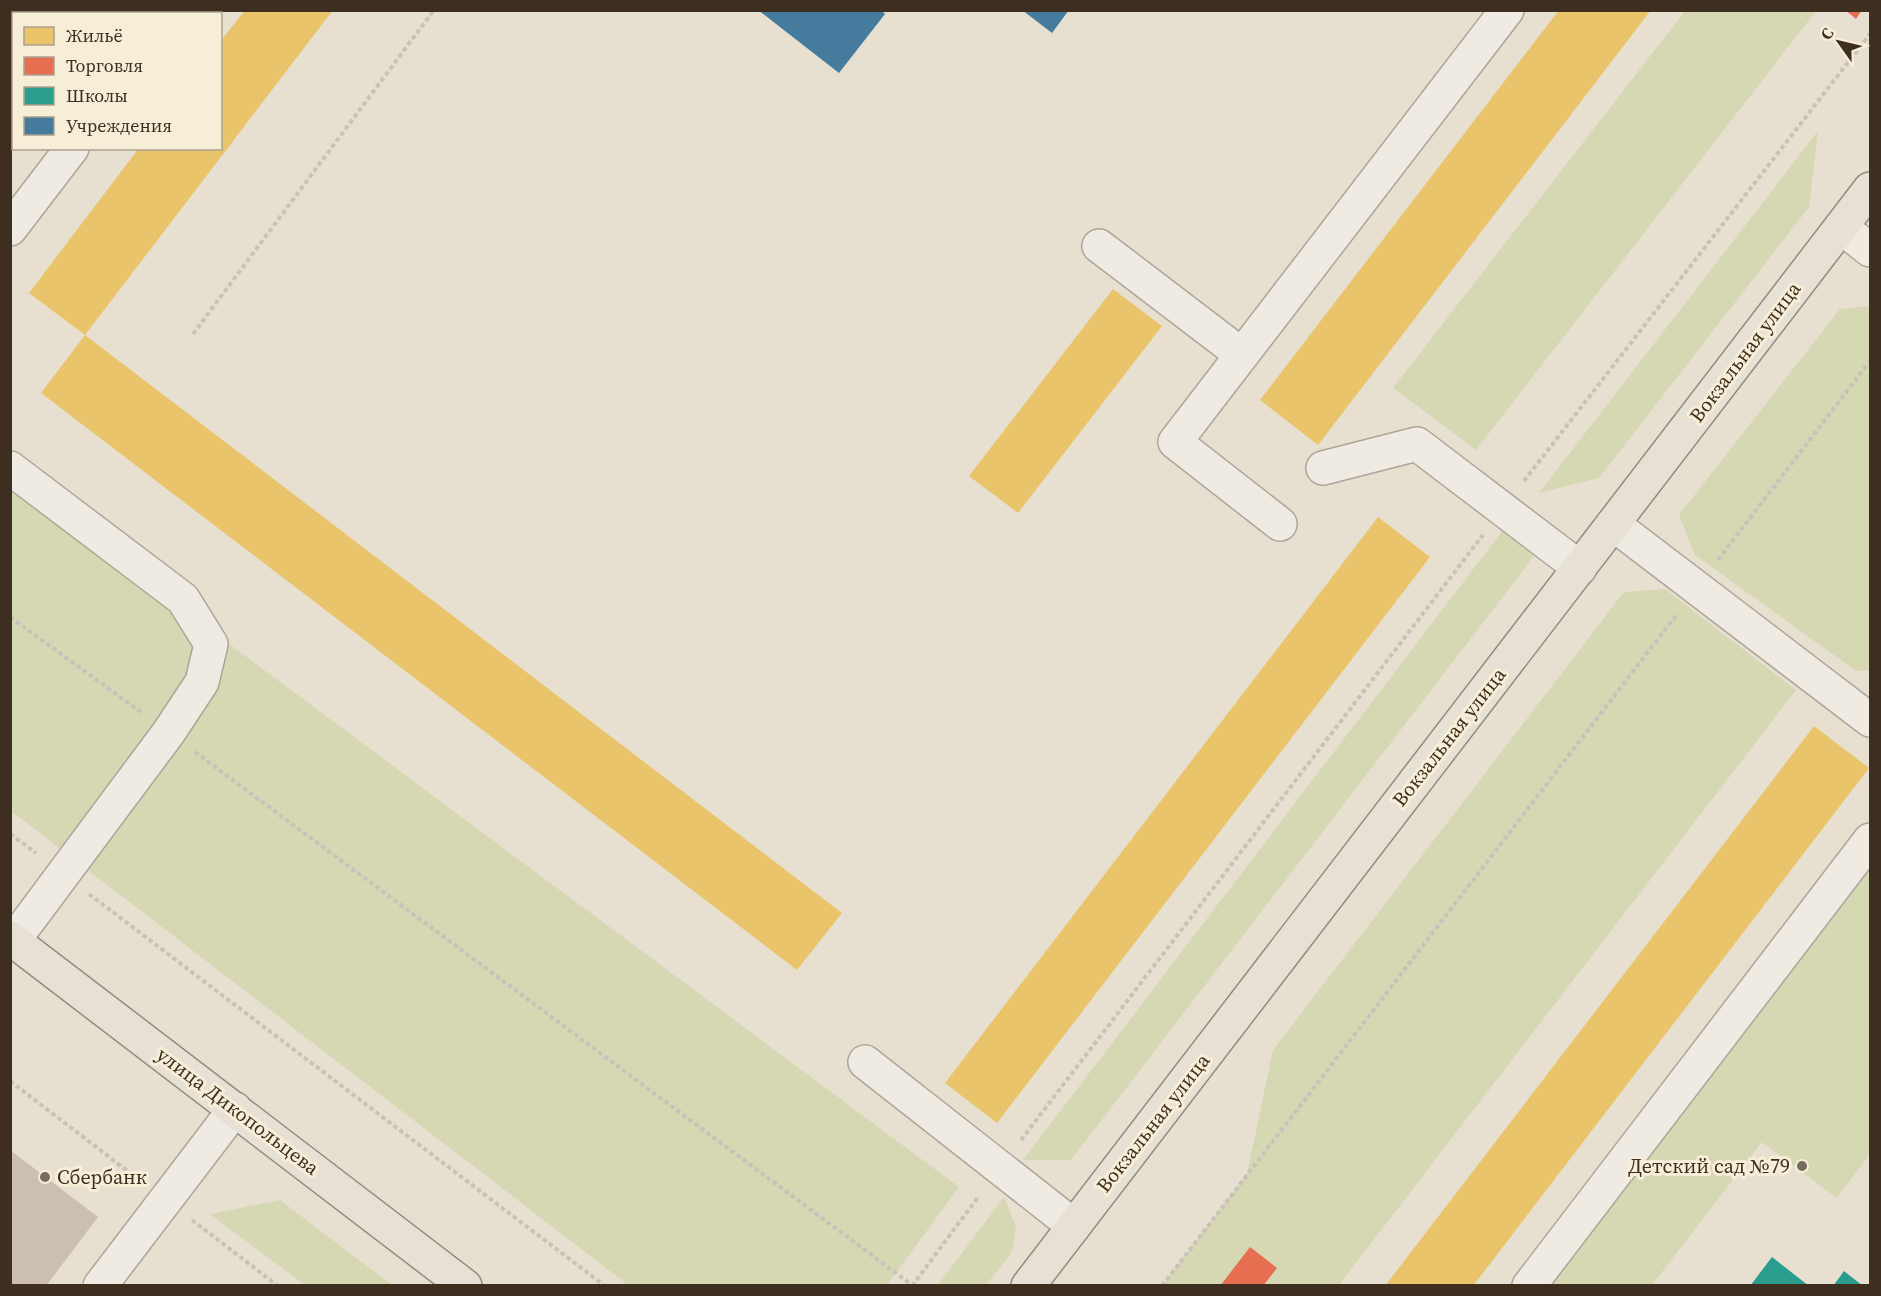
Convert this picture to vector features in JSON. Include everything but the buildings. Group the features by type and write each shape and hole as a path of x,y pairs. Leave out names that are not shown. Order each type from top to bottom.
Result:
{"main road":[{"name":"Вокзальная улица","path":"1028,1286 1870,189"},
{"name":"улица Дикопольцева","path":"12,939 465,1286"}],"lane":[{"path":"1280,524 1175,442 1507,10"},
{"path":"10,229 70,150"},
{"path":"1841,227 1870,250"},
{"path":"1099,246 1242,356"},
{"path":"1323,468 1416,444 1580,568"},
{"path":"10,468 183,599 211,644 202,682 169,732 12,939"},
{"path":"1613,524 1870,720"},
{"path":"1529,1286 1870,840"},
{"path":"865,1062 1074,1226"},
{"path":"100,1286 235,1109"}],"path":[{"path":"193,334 435,10"},
{"path":"10,617 169,732 912,1285 1502,509 1870,34"},
{"path":"1162,1286 1870,361"},
{"path":"10,834 605,1286"}],"green space":[{"path":"1685,11 1816,11 1476,450 1393,388"},
{"path":"1818,131 1809,207 1599,478 1539,493"},
{"path":"1870,306 1870,670 1856,671 1695,555 1679,515 1840,309"},
{"path":"10,481 959,1187 887,1285 628,1285 11,811"},
{"path":"1503,530 1534,556 1071,1160 1023,1160"},
{"path":"1665,589 1796,690 1339,1285 1162,1286 1247,1174 1273,1050 1624,592"},
{"path":"1870,867 1870,1154 1837,1198 1762,1142 1652,1285 1549,1286"},
{"path":"1004,1197 1016,1227 1012,1252 986,1285 938,1285"},
{"path":"280,1200 392,1285 305,1285 210,1214"}],"place":[{"name":"Детский сад №79","path":"1802,1166"},
{"name":"Сбербанк","path":"45,1177"}]}
